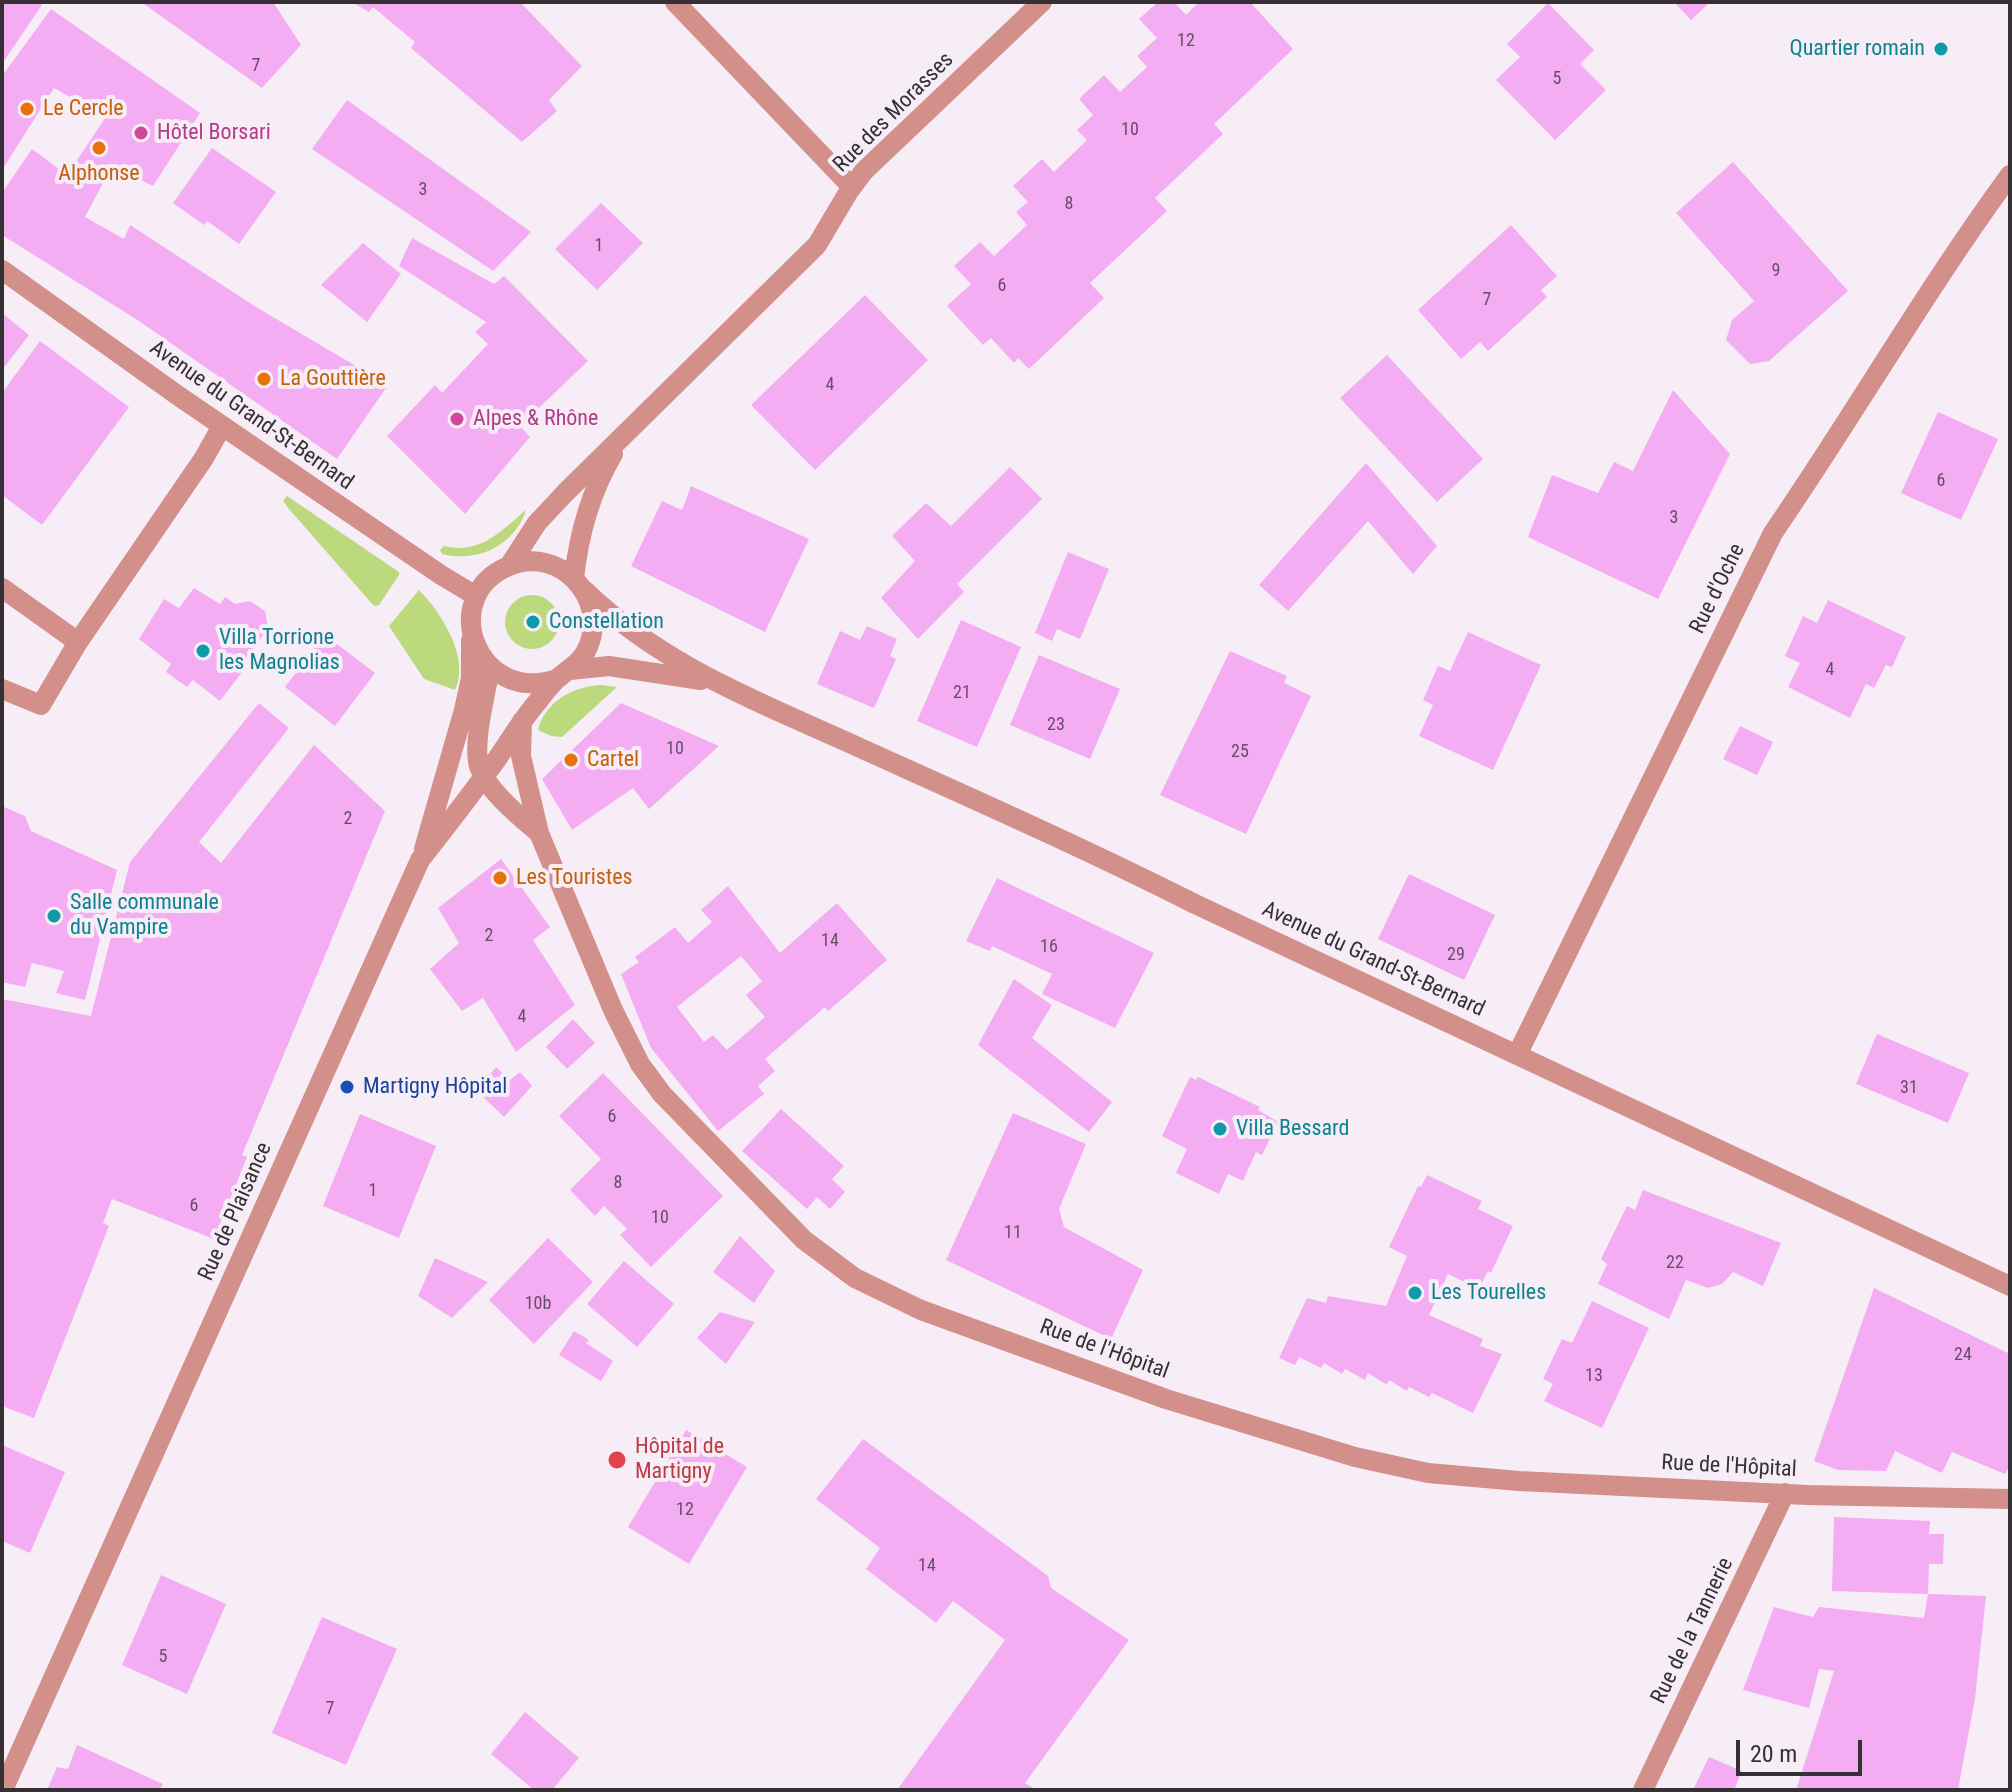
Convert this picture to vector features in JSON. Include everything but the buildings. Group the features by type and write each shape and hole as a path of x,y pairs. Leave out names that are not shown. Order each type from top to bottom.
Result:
{"street":[{"path":"675,2 852,187"},
{"name":"Rue des Morasses","path":"509,566 545,513 817,245 864,171 1042,2"},
{"name":"Rue d'Oche","path":"1518,1053 1773,533 1932,288 2010,175"},
{"name":"Avenue du Grand-St-Bernard","path":"2,270 222,426 476,596"},
{"path":"2,689 41,705 78,642 204,458 222,426"},
{"name":"Rue des Morasses","path":"579,584 578,542 590,501 623,437"},
{"path":"420,860 455,748 471,678 471,628 472,609 476,596 489,578 509,566 531,561 561,568 579,584 590,605 593,629 586,652 564,675 543,683 521,683 502,676 490,667 475,645 471,628"},
{"name":"Avenue du Grand-St-Bernard","path":"579,584 611,616 638,637 713,682 1119,866 2010,1286"},
{"path":"2,588 78,642"},
{"name":"Avenue du Grand-St-Bernard","path":"564,675 609,666 713,682"},
{"path":"490,667 477,746 478,763 484,776 516,813 539,833"},
{"name":"Rue de Plaisance","path":"3,1790 420,860 522,721 564,675"},
{"name":"Rue de l'Hôpital","path":"522,721 521,756 539,833 613,1010 640,1064 662,1094 759,1196 804,1240 855,1278 921,1310 1166,1399 1355,1457 1428,1473 1519,1481 1785,1493 2010,1499"},
{"name":"Rue de la Tannerie","path":"1643,1790 1785,1493"}],"green space":[{"path":"287,496 399,572 379,605 374,606 289,509 283,501"},
{"path":"526,510 513,533 493,548 469,556 442,554 440,550 444,546 457,548 479,544 499,533"},
{"path":"419,590 451,637 459,664 455,690 424,679 389,626"},
{"path":"532,595 551,603 559,622 551,641 532,649 513,641 505,622 513,603"},
{"path":"602,685 617,687 562,737 538,730 547,711 562,697 581,688"}],"place":[{"name":"Quartier romain","path":"1941,49"},
{"name":"Le Cercle","path":"27,109"},
{"name":"Hôtel Borsari","path":"141,133"},
{"name":"Alphonse","path":"99,148"},
{"name":"La Gouttière","path":"264,379"},
{"name":"Alpes & Rhône","path":"457,419"},
{"name":"Constellation","path":"533,622"},
{"name":"Villa Torrione les Magnolias","path":"203,651"},
{"name":"Cartel","path":"571,760"},
{"name":"Les Touristes","path":"500,878"},
{"name":"Salle communale du Vampire","path":"54,916"},
{"name":"Martigny Hôpital","path":"347,1087"},
{"name":"Villa Bessard","path":"1220,1129"},
{"name":"Les Tourelles","path":"1415,1293"},
{"name":"Hôpital de Martigny","path":"617,1460"}]}
